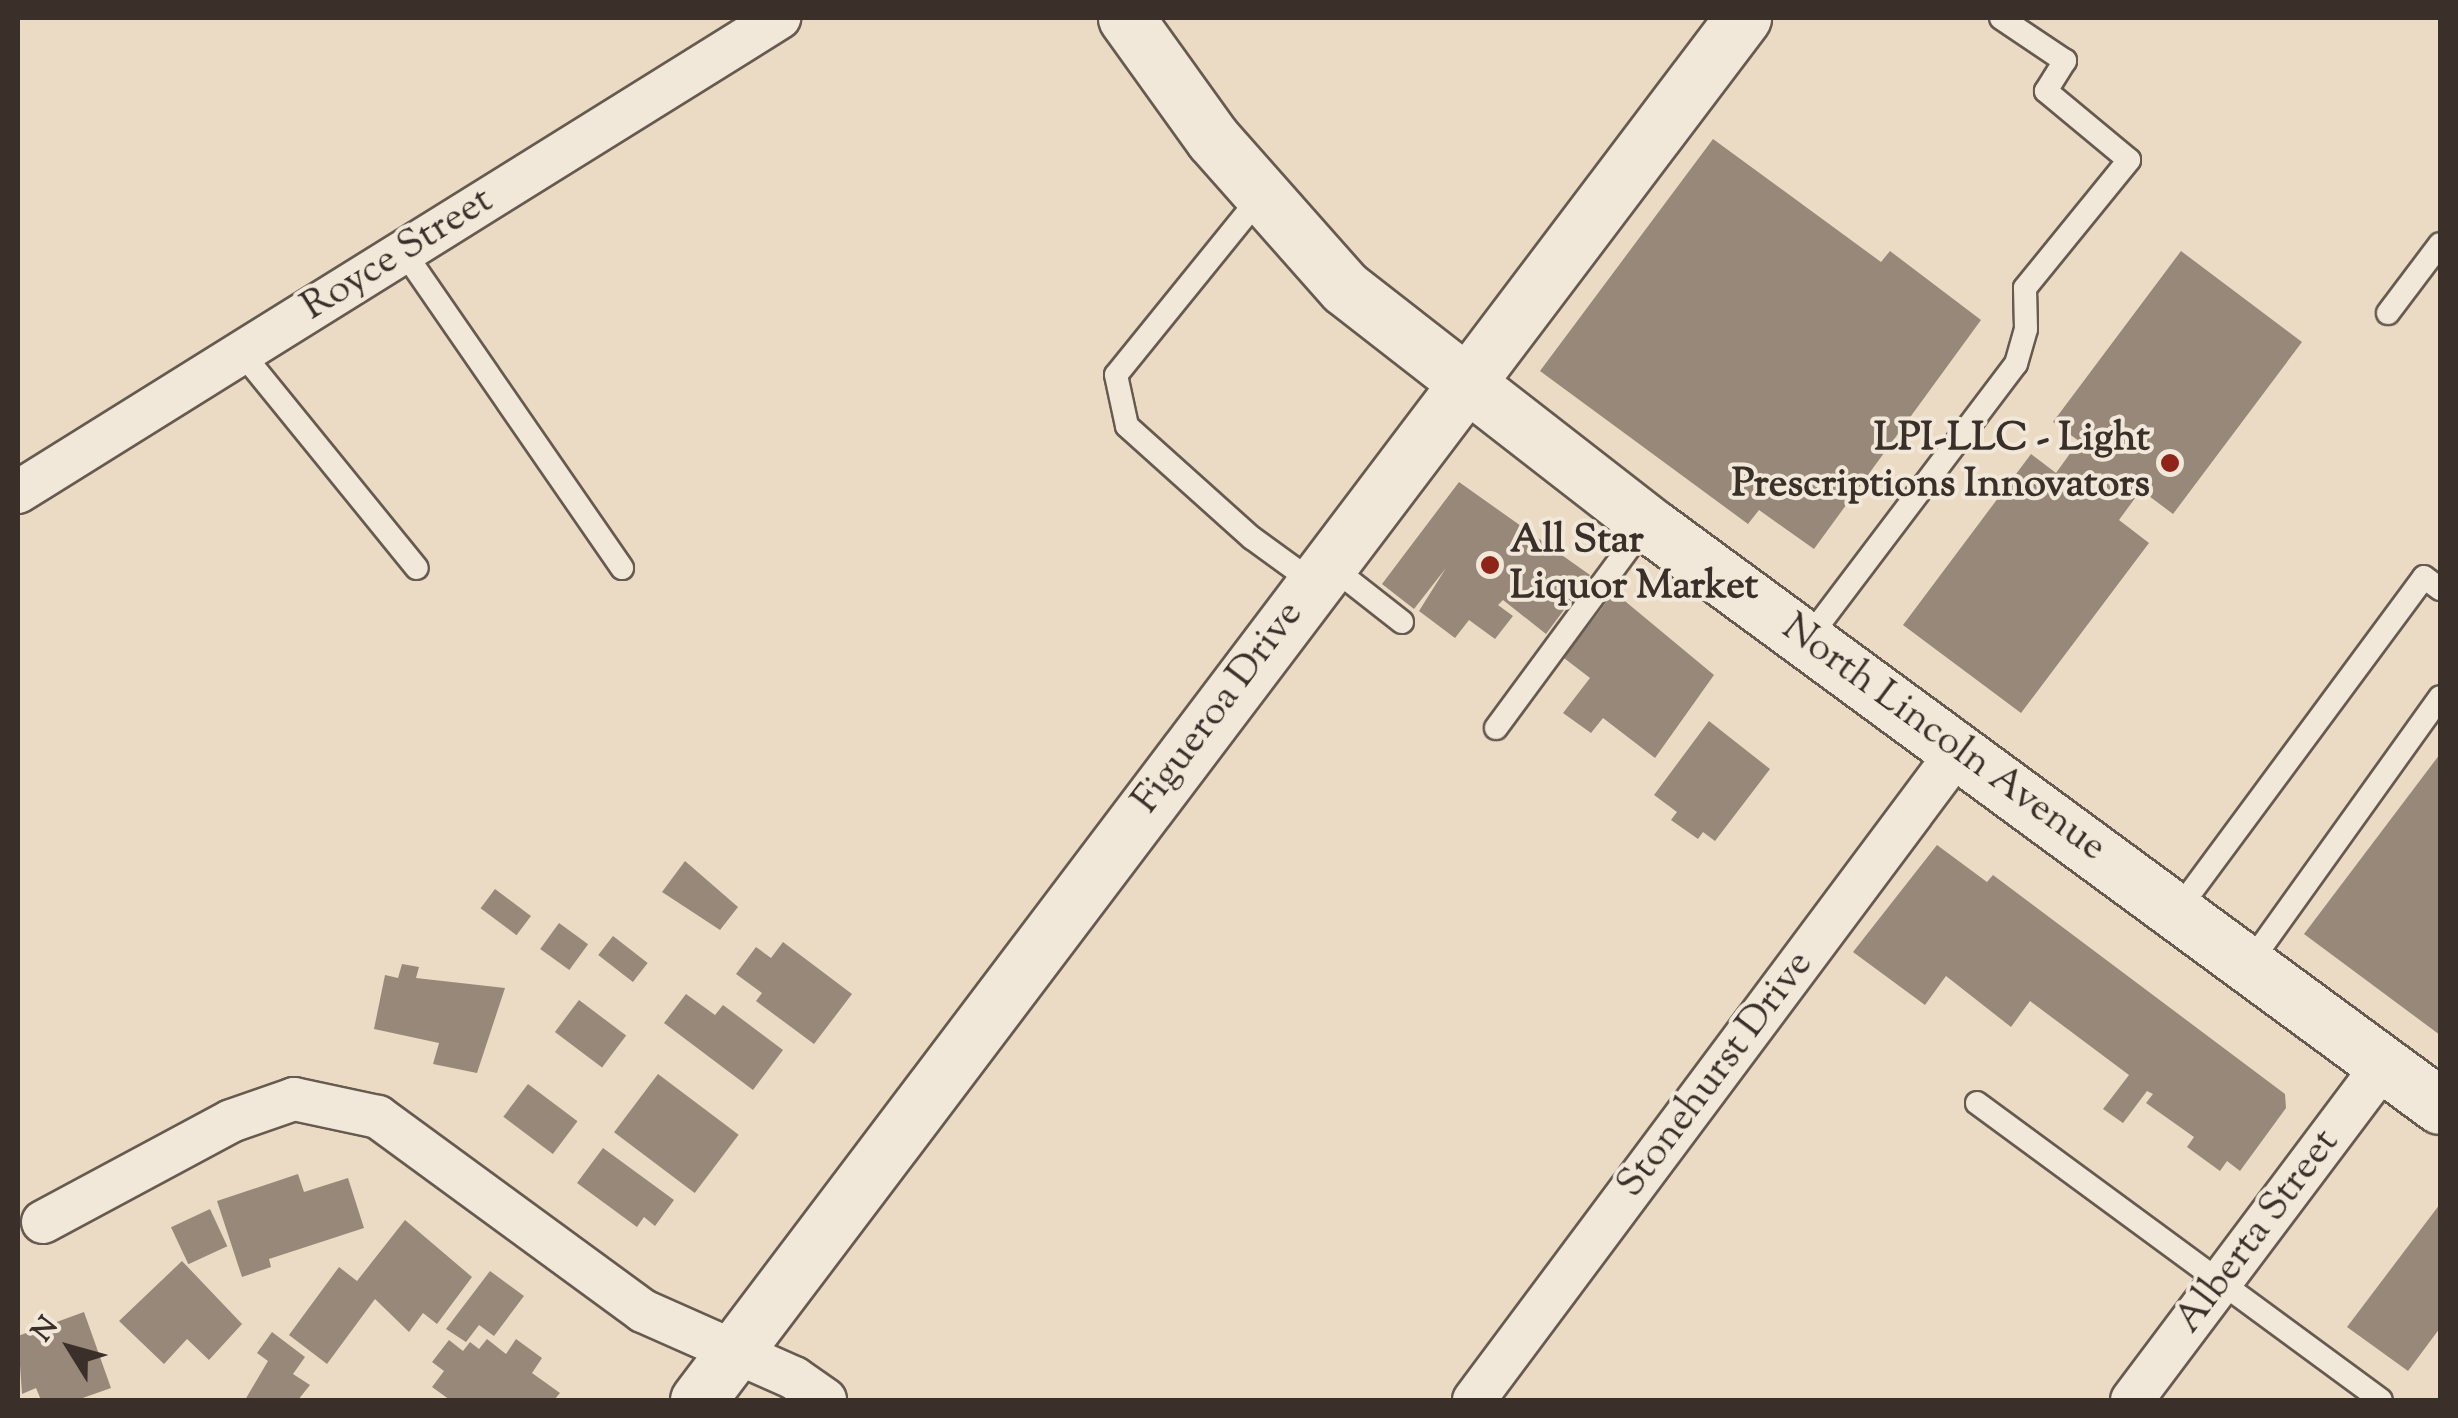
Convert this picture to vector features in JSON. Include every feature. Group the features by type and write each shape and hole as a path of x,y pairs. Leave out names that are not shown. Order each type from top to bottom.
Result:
{"main road":[{"name":"North Lincoln Avenue","path":"1126,18 1260,196 1345,288 1464,385 1647,523 2440,1106"},
{"name":"Figueroa Drive","path":"698,1400 1743,18"}],"street":[{"name":"Royce Street","path":"18,492 780,18"},
{"name":"Stonehurst Drive","path":"1474,1400 1958,750"},
{"name":"Alberta Street","path":"2132,1400 2384,1064"},
{"path":"43,1222 231,1121 294,1099 378,1117 644,1310 735,1350 825,1400"}],"lane":[{"path":"1807,640 2016,364 2026,329 2026,288 2129,160 2046,91 2065,62 2001,18"},
{"path":"1260,196 1116,376 1127,426 1252,538 1402,622"},
{"path":"2388,313 2440,244"},
{"path":"404,252 622,568"},
{"path":"242,352 417,568"},
{"path":"1496,728 1647,523"},
{"path":"2177,912 2424,577 2440,588"},
{"path":"2249,964 2440,697"},
{"path":"1977,1103 2381,1400"}],"building":[{"path":"1713,139 1881,262 1890,251 1981,320 1814,549 1759,510 1748,524 1540,371"},
{"path":"2181,251 2302,342 2173,514 2141,490 2119,520 2149,543 2021,713 1903,625 2031,454 2056,473 2079,441 2053,422"},
{"path":"1459,482 1590,575 1546,634 1503,600 1498,605 1513,616 1495,639 1469,620 1455,638 1419,611 1446,568 1414,609 1382,584"},
{"path":"1614,592 1714,675 1655,758 1603,718 1591,733 1563,713 1590,678 1564,658"},
{"path":"1709,721 1770,769 1715,841 1703,832 1698,839 1671,820 1677,812 1654,795"},
{"path":"2440,754 2440,1035 2304,934"},
{"path":"1937,845 1987,882 1993,875 2285,1094 2286,1108 2240,1171 2227,1161 2220,1171 2187,1147 2194,1137 2146,1103 2153,1094 2147,1091 2123,1123 2103,1109 2129,1075 2030,1001 2011,1027 1946,976 1925,1005 1853,952"},
{"path":"685,861 738,907 720,930 662,892"},
{"path":"495,889 531,916 516,935 481,908"},
{"path":"559,923 588,944 569,970 540,949"},
{"path":"613,936 648,963 633,982 598,955"},
{"path":"783,942 852,994 814,1044 756,1001 762,993 736,974 756,947 771,958"},
{"path":"402,964 419,967 416,978 505,988 477,1073 433,1064 439,1043 374,1029 385,975 398,978"},
{"path":"686,994 715,1015 723,1005 783,1050 753,1090 664,1023"},
{"path":"579,1000 626,1036 602,1067 555,1032"},
{"path":"658,1074 739,1135 695,1193 614,1132"},
{"path":"528,1084 578,1121 553,1154 503,1117"},
{"path":"603,1148 674,1200 655,1226 644,1217 637,1227 577,1183"},
{"path":"298,1174 304,1192 348,1178 364,1228 269,1259 271,1267 242,1277 217,1201"},
{"path":"2440,1204 2440,1328 2408,1371 2347,1327"},
{"path":"210,1209 227,1246 188,1264 171,1227"},
{"path":"405,1220 472,1277 437,1324 423,1313 409,1332 375,1299 327,1364 289,1335 339,1267 357,1281"},
{"path":"182,1261 242,1324 209,1360 187,1339 164,1364 119,1321"},
{"path":"490,1271 524,1296 494,1336 479,1325 466,1342 446,1329"},
{"path":"84,1312 111,1388 77,1400 41,1400 36,1388 22,1394 18,1336"},
{"path":"272,1332 305,1357 293,1374 310,1385 298,1400 245,1400 268,1361 257,1353"},
{"path":"487,1339 506,1354 516,1339 542,1358 532,1373 560,1393 554,1400 450,1400 432,1387 444,1371 432,1362 449,1340 463,1351 470,1342 479,1349"}],"place":[{"name":"LPI-LLC - Light Prescriptions Innovators","path":"2170,463"},
{"name":"All Star Liquor Market","path":"1490,565"}]}
